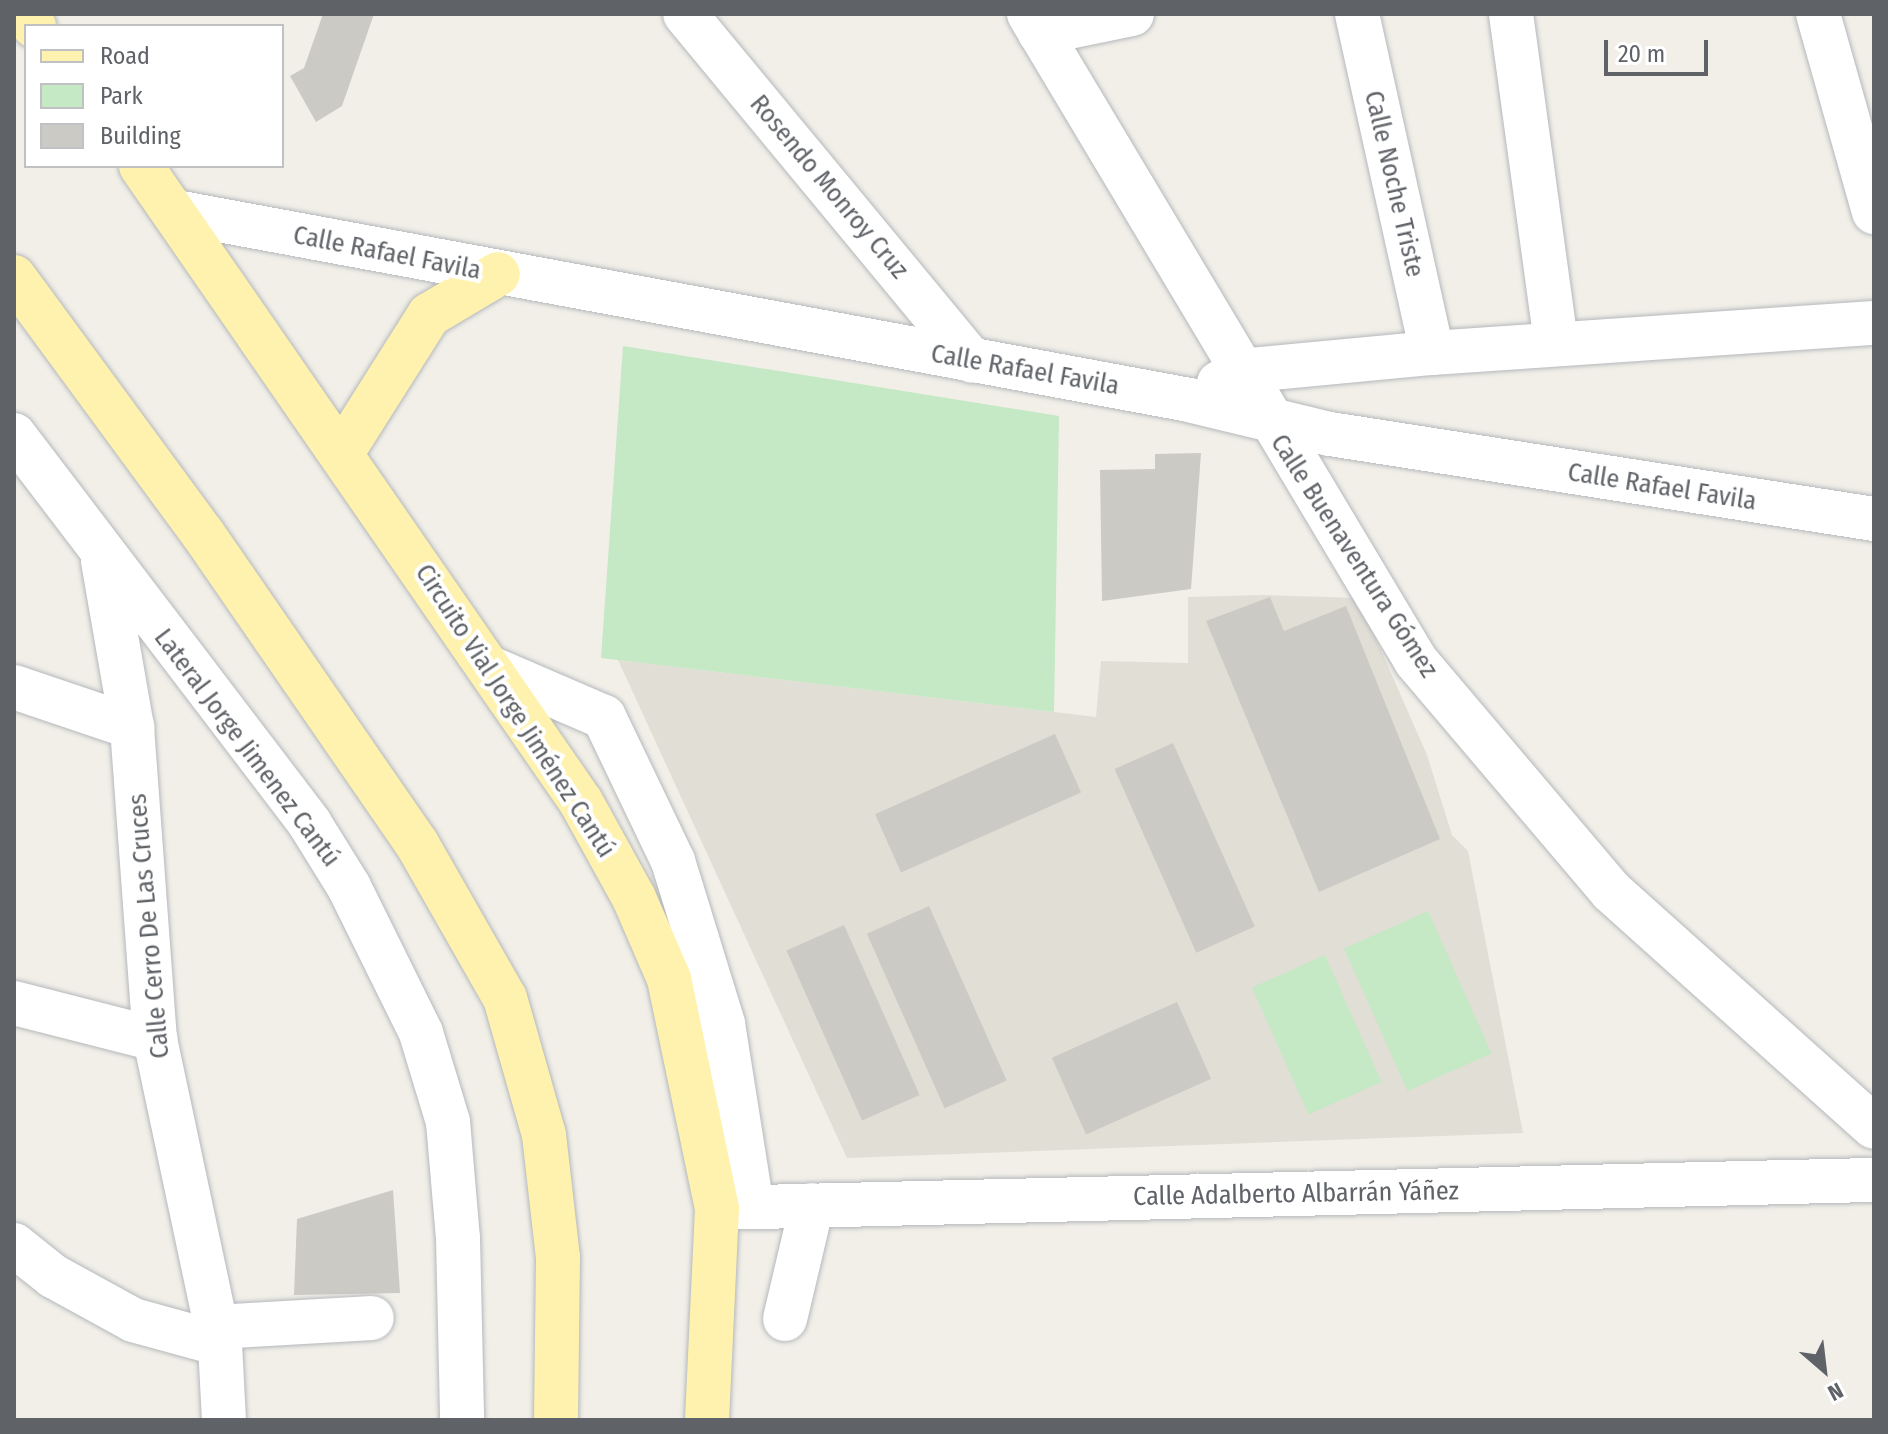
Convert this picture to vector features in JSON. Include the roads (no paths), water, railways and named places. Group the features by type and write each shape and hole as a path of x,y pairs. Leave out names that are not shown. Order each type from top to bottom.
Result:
{"main road":[{"name":"Circuito Vial Jorge Jiménez Cantú","path":"143,168 343,451 581,802 634,898 669,979 735,1207 707,1420"},
{"path":"343,451 429,315 498,274"},
{"path":"14,277 203,534 417,844 505,998 544,1135 557,1242 556,1420"}],"street":[{"name":"Rosendo Monroy Cruz","path":"685,14 972,361"},
{"path":"1034,23 1132,14"},
{"name":"Calle Noche Triste","path":"1357,14 1432,353"},
{"path":"1511,14 1556,343"},
{"path":"1818,14 1874,212"},
{"name":"Calle Buenaventura Gómez","path":"1034,23 1240,371 1264,417 1416,661 1611,891 1874,1127"},
{"name":"Calle Rafael Favila","path":"176,212 1189,400 1330,434 1874,519"},
{"path":"1189,400 1240,371 1556,343 1874,323"},
{"name":"Lateral Jorge Jimenez Cantú","path":"14,435 310,824 349,887 421,1033 448,1122 458,1238 462,1420"},
{"name":"Calle Cerro De Las Cruces","path":"101,552 132,727 155,1039 218,1336 224,1420"},
{"path":"490,668 604,717 673,861 723,1024 735,1207"},
{"path":"14,687 132,727"},
{"path":"14,1003 155,1039"},
{"name":"Calle Adalberto Albarrán Yáñez","path":"735,1207 1874,1180"},
{"path":"785,1319 812,1205"},
{"path":"14,1245 53,1276 133,1320 218,1336 372,1318"}]}
